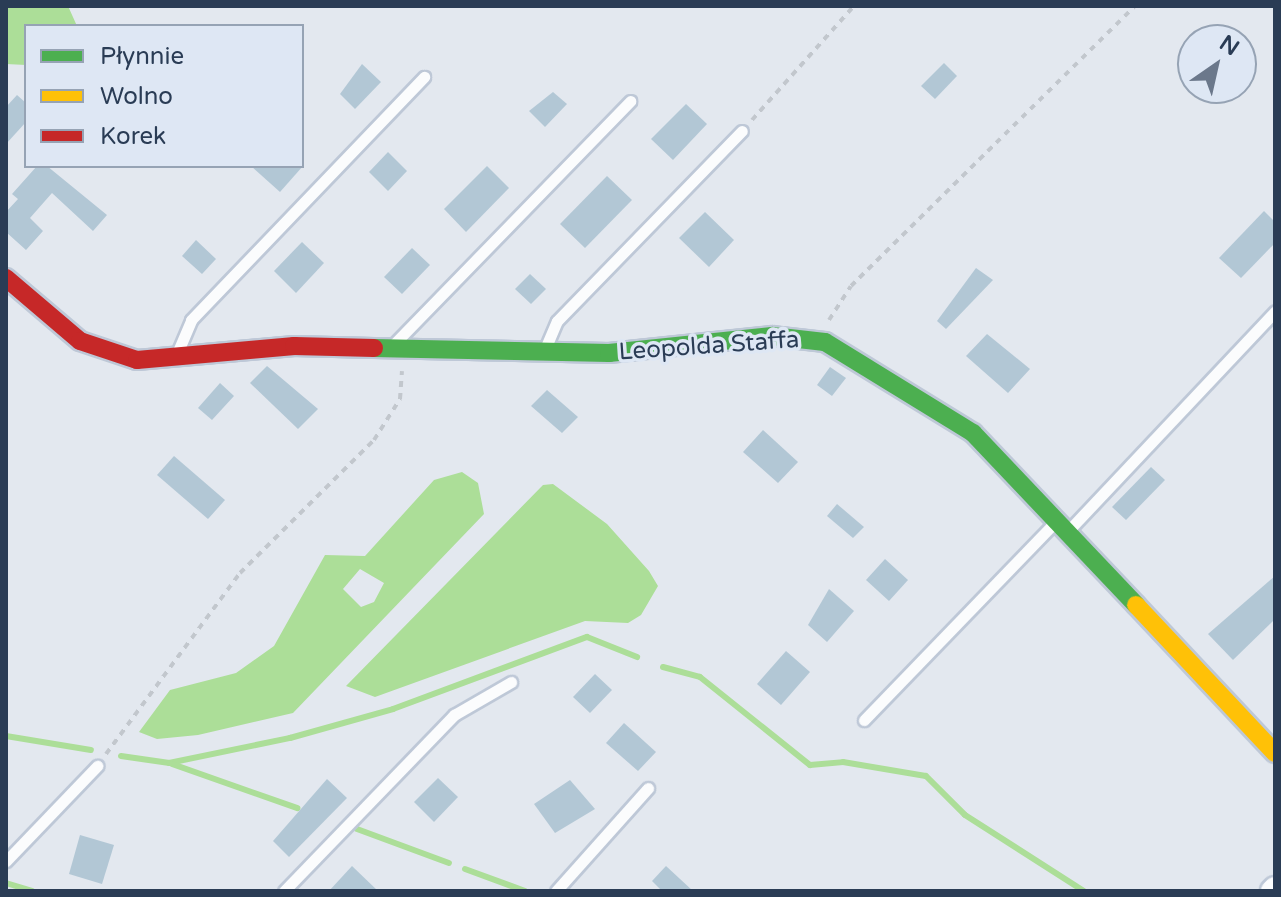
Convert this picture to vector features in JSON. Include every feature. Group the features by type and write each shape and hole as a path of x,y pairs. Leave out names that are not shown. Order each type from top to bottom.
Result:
{"street":[{"name":"Leopolda Staffa","path":"6,278 80,341 137,360 175,360 294,346 395,352 609,353 772,336 825,342 973,433 1275,753"}],"lane":[{"path":"175,360 191,320 424,77"},
{"path":"395,352 630,101"},
{"path":"544,351 557,321 742,131"},
{"path":"864,720 1275,311"},
{"path":"284,891 454,715 511,682"},
{"path":"6,861 97,766"},
{"path":"556,891 648,788"}],"path":[{"path":"742,131 854,6"},
{"path":"825,342 844,293 1135,6"},
{"path":"97,766 240,573 374,440 400,399 395,352"}],"shaded area":[{"path":"6,6 68,6 76,24 24,24 24,65 6,64"},
{"path":"462,472 478,483 484,514 293,713 198,735 157,739 139,732 170,690 236,673 274,646 325,555 365,556 434,480","holes":["360,569 384,583 374,602 361,607 343,589"]},
{"path":"553,484 607,524 649,571 658,586 641,615 628,623 585,621 375,697 346,686 543,485"}],"building":[{"path":"944,63 957,76 935,99 921,86"},
{"path":"362,64 381,82 355,109 340,94"},
{"path":"553,92 567,104 545,127 529,111"},
{"path":"17,95 24,101 24,124 6,144 6,107"},
{"path":"686,104 707,124 673,160 651,139"},
{"path":"388,152 407,171 388,191 369,172"},
{"path":"487,166 509,188 466,232 444,209"},
{"path":"35,168 49,168 107,215 93,231 52,193 30,218 43,231 26,250 6,232 6,212 18,199 12,194"},
{"path":"253,168 301,168 280,192"},
{"path":"607,176 632,200 585,248 560,224"},
{"path":"1264,211 1275,222 1275,243 1241,278 1219,258"},
{"path":"705,212 734,240 709,267 679,238"},
{"path":"196,240 216,259 202,274 182,256"},
{"path":"302,242 324,263 296,293 274,271"},
{"path":"412,248 430,265 402,294 384,277"},
{"path":"976,268 993,280 946,329 937,321"},
{"path":"530,274 546,289 531,304 515,289"},
{"path":"987,334 1030,369 1008,393 966,356"},
{"path":"267,366 318,409 298,429 250,383"},
{"path":"830,367 846,378 832,396 817,385"},
{"path":"220,383 234,396 212,420 198,408"},
{"path":"547,390 578,417 562,433 531,406"},
{"path":"763,430 798,462 778,483 743,452"},
{"path":"174,456 225,500 208,519 157,475"},
{"path":"1151,467 1165,480 1126,520 1112,507"},
{"path":"837,504 864,527 853,538 827,516"},
{"path":"885,559 908,580 889,601 866,580"},
{"path":"1275,576 1275,619 1233,660 1208,634"},
{"path":"829,589 854,611 827,642 808,625"},
{"path":"786,651 810,672 781,705 757,684"},
{"path":"595,674 612,690 590,713 573,697"},
{"path":"624,723 656,752 638,771 606,743"},
{"path":"438,778 458,797 434,822 414,802"},
{"path":"327,779 347,798 289,857 273,841"},
{"path":"570,780 595,809 555,833 534,804"},
{"path":"80,835 114,845 102,884 69,874"},
{"path":"352,866 378,891 329,891"},
{"path":"666,866 693,891 662,891 652,881"}],"waterway":[{"path":"121,756 169,763 290,738 393,709 587,637 637,657"},
{"path":"663,667 700,677 810,765 843,762 926,776 965,815 1084,891"},
{"path":"6,736 91,750"},
{"path":"172,764 297,808"},
{"path":"357,829 449,863"},
{"path":"465,869 525,891"},
{"path":"6,883 32,891"}],"traffic: fast":[{"path":"374,348 609,353 772,336 825,342 973,433 1136,605"}],"traffic: slow":[{"path":"1136,605 1275,753"}],"traffic: jam":[{"path":"6,278 80,341 137,360 294,346 374,348"}]}
